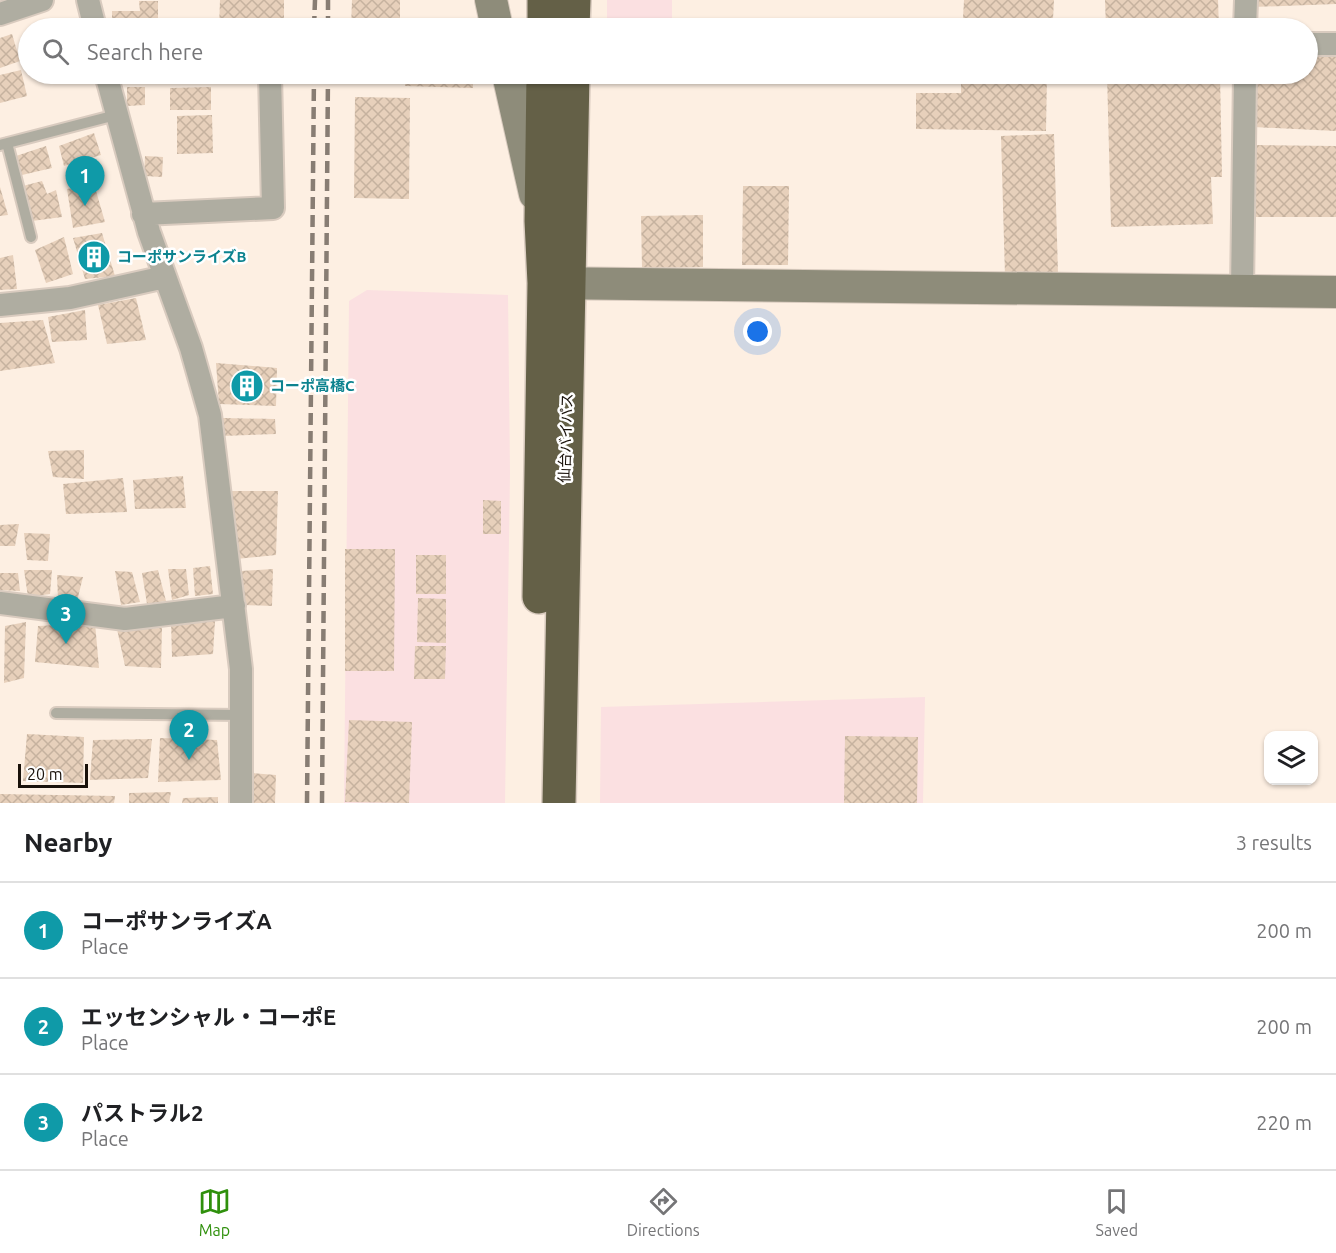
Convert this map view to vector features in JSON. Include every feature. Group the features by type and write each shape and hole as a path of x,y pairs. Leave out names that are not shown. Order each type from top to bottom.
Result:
{"highway":[{"path":"544,0 544,18"},
{"path":"573,18 574,0"},
{"name":"仙台バイパス","path":"543,84 541,221 557,284 559,803"},
{"name":"仙台バイパス","path":"536,803 557,284 572,84"}],"street":[{"path":"0,14 42,0"},
{"path":"88,0 92,18"},
{"path":"490,0 495,18"},
{"path":"1245,18 1246,0"},
{"path":"1318,44 1336,44"},
{"path":"108,84 143,214 191,348 210,415 241,669 241,803"},
{"path":"143,214 273,208 270,84"},
{"path":"510,84 541,221"},
{"path":"1242,290 1245,84"},
{"path":"0,305 70,298 165,277"},
{"path":"557,284 1336,292"},
{"path":"0,603 125,619 234,606"}],"lane":[{"path":"32,237 3,144 116,115"},
{"path":"56,712 241,715"}],"shaded area":[{"path":"607,0 672,0 672,18 607,18"},
{"path":"367,290 508,295 510,473 505,803 344,803 349,301"},
{"path":"925,697 923,803 600,803 601,707"}],"building":[{"path":"220,0 284,0 284,18 219,18"},
{"path":"352,0 400,0 400,18 351,18"},
{"path":"964,0 1054,0 1053,18 963,18"},
{"path":"1105,0 1218,0 1219,18 1106,18"},
{"path":"1253,0 1336,0 1336,4 1253,7"},
{"path":"139,1 158,1 158,18 112,18 112,11 140,11"},
{"path":"12,34 18,62 0,68 0,38"},
{"path":"1318,57 1336,57 1336,131 1254,127 1255,84 1318,84"},
{"path":"18,71 18,84 24,84 27,96 0,103 0,75"},
{"path":"405,84 473,84 473,88 405,86"},
{"path":"961,84 1047,84 1046,131 916,129 916,93 961,93"},
{"path":"1107,84 1220,84 1222,177 1211,177 1213,224 1111,227"},
{"path":"127,87 145,87 145,105 127,106"},
{"path":"211,87 211,110 170,110 170,88"},
{"path":"355,97 410,98 409,199 354,198"},
{"path":"212,115 213,153 177,154 177,116"},
{"path":"94,133 101,155 64,166 59,146"},
{"path":"1054,134 1058,274 1005,276 1001,136"},
{"path":"1252,145 1336,146 1336,217 1252,217"},
{"path":"46,146 52,168 22,175 16,156"},
{"path":"145,156 163,157 162,177 144,176"},
{"path":"42,181 47,194 56,190 62,217 32,221 23,186"},
{"path":"94,184 105,222 73,228 67,189"},
{"path":"743,186 789,186 788,265 742,265"},
{"path":"0,187 8,215 0,216"},
{"path":"703,215 703,267 642,268 641,216"},
{"name":"コーポサンライズB","path":"102,233 115,276 85,279 73,238"},
{"path":"64,237 73,274 46,283 35,250"},
{"path":"13,255 17,289 0,290 0,258"},
{"path":"136,298 146,340 107,344 98,305"},
{"path":"85,310 87,340 52,342 48,317"},
{"path":"43,320 55,363 0,371 0,323"},
{"name":"コーポ高橋C","path":"216,363 277,368 276,406 219,404"},
{"path":"223,418 275,419 276,434 222,436"},
{"path":"84,450 84,479 53,477 48,451"},
{"path":"183,476 186,508 135,509 133,480"},
{"path":"123,478 127,512 66,514 63,484"},
{"path":"228,491 278,491 276,555 236,559"},
{"path":"483,500 501,501 501,534 483,534"},
{"path":"19,524 15,546 0,546 0,525"},
{"path":"24,533 50,534 48,561 27,560"},
{"path":"345,549 395,549 394,671 345,671"},
{"path":"416,555 446,555 446,594 416,594"},
{"path":"210,566 213,594 195,596 193,568"},
{"path":"168,569 186,569 189,595 172,600"},
{"path":"273,569 272,606 244,605 241,571"},
{"path":"24,570 52,570 50,594 28,597"},
{"path":"158,570 166,601 147,604 142,573"},
{"path":"115,571 132,572 140,602 121,605"},
{"path":"0,573 18,573 20,591 0,590"},
{"path":"57,575 83,577 77,601 58,599"},
{"path":"418,598 446,599 446,643 417,642"},
{"path":"171,621 215,621 213,654 172,657"},
{"path":"26,622 24,678 4,683 5,626"},
{"path":"95,623 99,668 35,662 38,626"},
{"path":"162,628 161,668 125,666 117,629"},
{"path":"415,646 446,646 445,679 414,679"},
{"path":"349,720 412,722 409,803 345,802"},
{"path":"27,734 84,737 83,783 23,781"},
{"path":"845,736 918,737 917,803 844,803"},
{"path":"160,738 217,740 221,780 158,782"},
{"path":"152,739 148,778 90,780 93,740"},
{"path":"252,773 276,775 275,803 253,803"},
{"path":"171,792 169,803 129,803 129,793"},
{"path":"0,794 115,796 114,803 0,803"},
{"path":"218,797 218,803 182,803 183,798"}],"railway":[{"path":"314,18 315,0"},
{"path":"328,0 328,18"},
{"path":"307,803 314,84"},
{"path":"322,803 328,84"}],"place":[{"name":"コーポサンライズA","path":"85,206"},
{"name":"コーポサンライズB","path":"94,257"},
{"name":"コーポ高橋C","path":"247,386"},
{"name":"パストラル2","path":"66,644"},
{"name":"エッセンシャル・コーポE","path":"189,760"}]}
